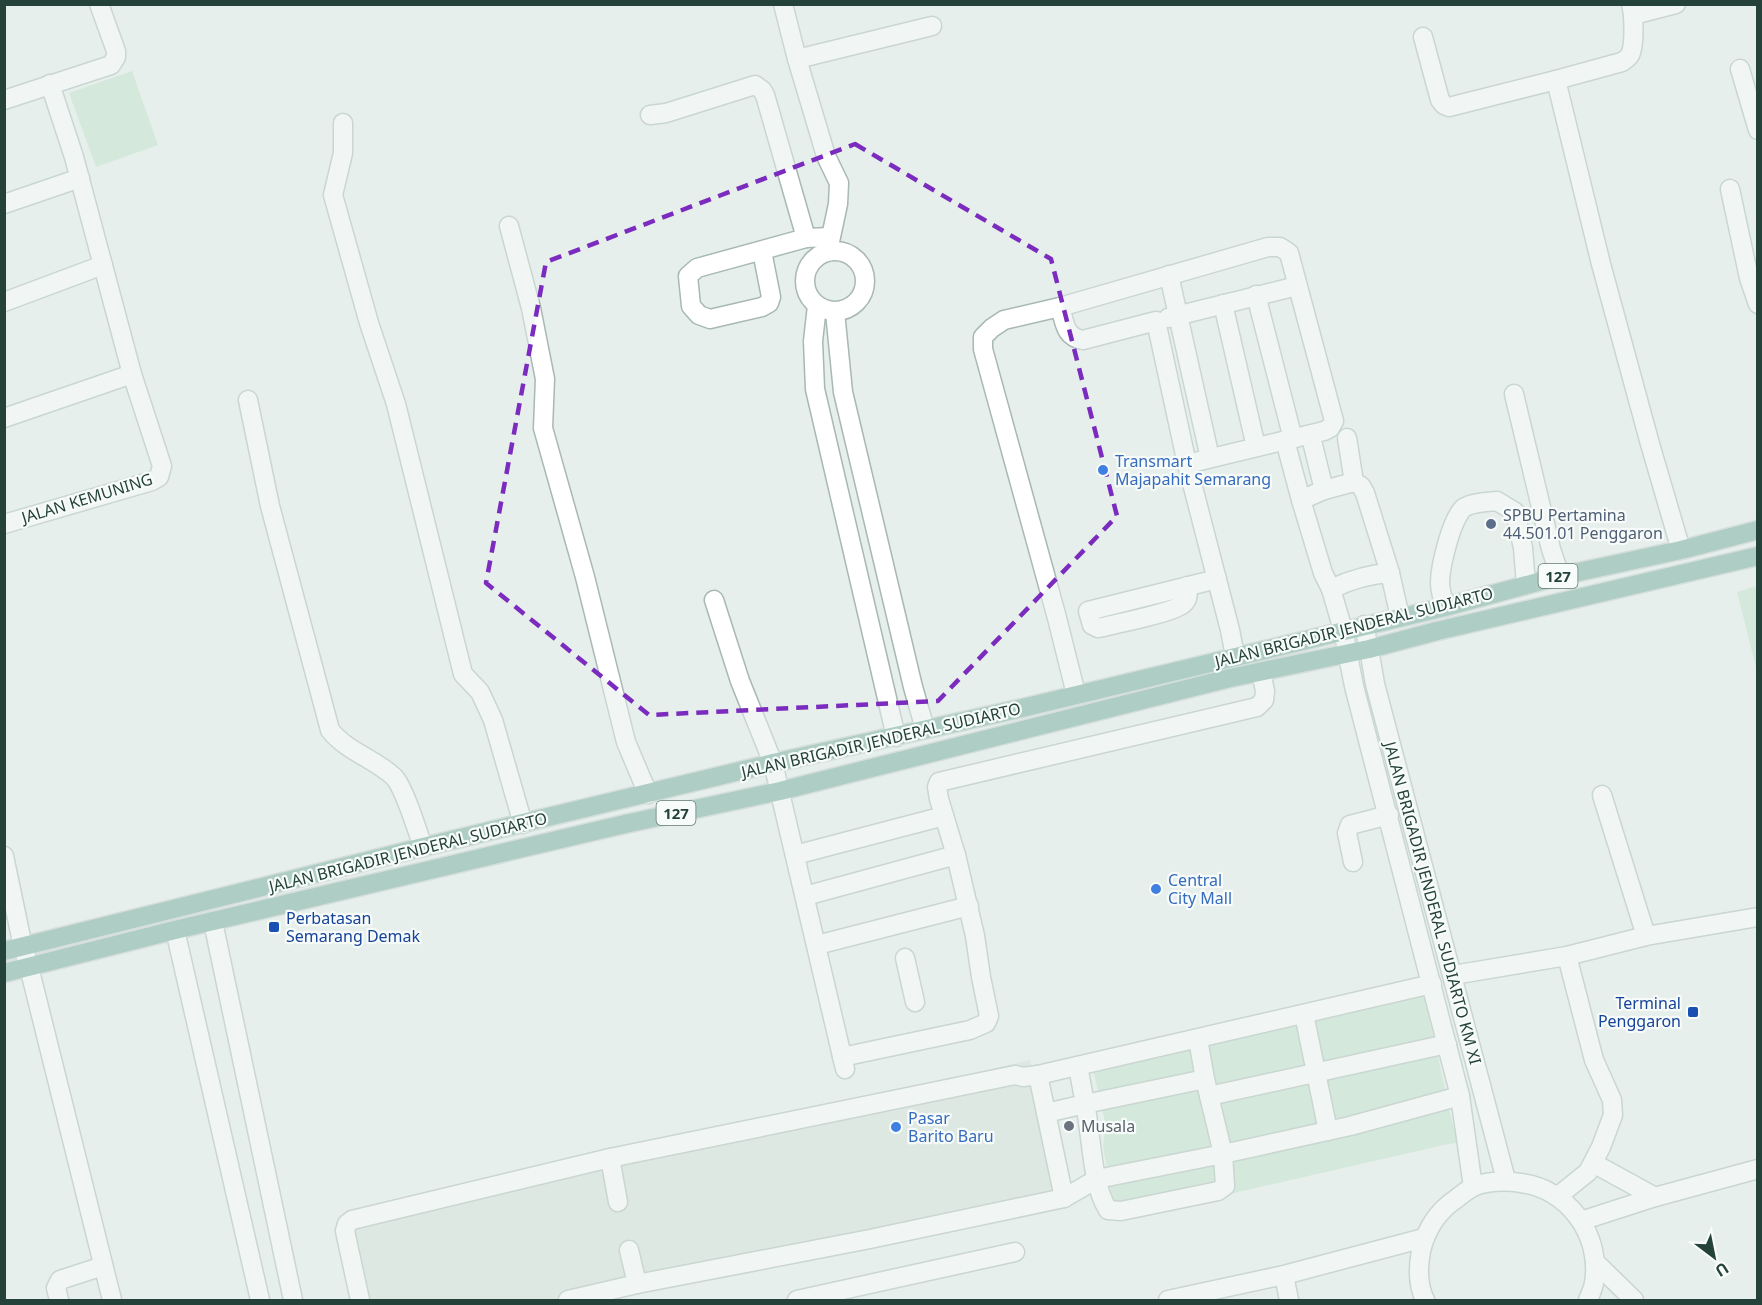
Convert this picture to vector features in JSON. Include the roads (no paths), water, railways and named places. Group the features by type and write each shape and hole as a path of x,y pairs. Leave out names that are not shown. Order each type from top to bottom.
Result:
{"main road":[{"name":"JALAN BRIGADIR JENDERAL SUDIARTO","path":"4,951 423,847 1445,607 1560,576 1681,550 1758,530"},
{"name":"JALAN BRIGADIR JENDERAL SUDIARTO","path":"4,973 614,827 780,791 1261,672 1348,654 1758,556"}],"street":[{"path":"4,100 111,65 116,57 116,51 99,4"},
{"path":"762,251 771,297 769,303 762,307 710,319 699,315 691,306 688,276 697,268 806,238 829,244 857,260 864,270 866,282 864,293 857,303 847,310 835,312 817,306 807,292 805,276 812,261 829,244 835,225 839,183 829,165 783,4"},
{"path":"1423,37 1440,100 1444,105 1449,106 1622,62 1629,57 1631,51 1632,10 1676,4"},
{"path":"797,59 932,26"},
{"path":"1740,69 1758,130"},
{"path":"1556,80 1601,264 1681,550"},
{"path":"4,418 132,374 80,178 50,84"},
{"path":"650,115 666,113 755,85 762,90 806,238"},
{"path":"344,123 343,153 333,195 369,323 396,404 463,674 480,692 493,720 523,824"},
{"path":"4,204 80,178"},
{"path":"1730,189 1749,278 1758,304"},
{"path":"509,226 531,308 545,379 543,428 585,577 626,742 648,794"},
{"path":"1076,694 983,349 983,337 1004,320 1060,307 1268,247 1280,247 1289,253 1334,422 1324,431 1290,443 1256,447 1187,464"},
{"path":"4,302 103,265"},
{"path":"1169,275 1210,458"},
{"path":"1060,307 1068,333 1076,339 1083,340 1297,286"},
{"name":"JALAN BRIGADIR JENDERAL SUDIARTO KM XI","path":"1256,295 1301,500 1343,630 1354,686 1460,1096 1473,1187"},
{"path":"1223,304 1256,447"},
{"path":"817,306 813,341 815,389 896,737"},
{"path":"835,312 843,392 925,729"},
{"path":"1156,321 1187,464 1235,656"},
{"name":"JALAN KEMUNING","path":"4,524 152,482 159,477 162,466 132,374"},
{"path":"1514,394 1551,549 1560,576"},
{"path":"248,400 270,506 330,730 340,741 396,778 423,847"},
{"path":"1347,438 1354,482"},
{"path":"1312,441 1324,490"},
{"path":"1301,500 1324,490 1354,482 1361,486 1390,573 1400,617"},
{"path":"1445,607 1440,584 1446,546 1456,516 1462,508 1470,505 1497,501 1515,512 1524,548 1526,585"},
{"path":"1331,589 1368,576 1390,573"},
{"path":"1057,618 1088,610 1095,627 1109,626 1171,610 1183,604 1187,599 1187,586 1216,579"},
{"path":"714,600 740,681 773,763 843,1063 970,1030 986,1023 989,1016 969,906 939,799 939,782 1257,707 1264,700 1265,691 1261,672"},
{"name":"JALAN BRIGADIR JENDERAL SUDIARTO KM XI","path":"1364,625 1375,684 1506,1180"},
{"path":"1602,795 1646,936"},
{"path":"1353,862 1347,832 1350,825 1389,815"},
{"path":"795,855 944,816"},
{"path":"805,896 956,855"},
{"path":"4,856 23,947 112,1300"},
{"path":"817,945 969,906"},
{"path":"1453,975 1567,956 1646,936 1758,917"},
{"path":"213,922 293,1300"},
{"path":"176,930 260,1300"},
{"path":"1558,1196 1588,1172 1601,1147 1613,1115 1612,1100 1594,1060 1567,956"},
{"path":"905,958 915,1002"},
{"path":"360,1300 345,1231 347,1224 352,1220 610,1158 1015,1075 1023,1077 1038,1075 1432,984"},
{"path":"1304,1014 1328,1131"},
{"path":"1078,1066 1097,1179 1102,1200 1108,1210 1121,1211 1218,1191 1225,1186 1223,1154 1198,1039"},
{"path":"1046,1113 1085,1104 1315,1072 1447,1044"},
{"path":"1038,1075 1064,1198"},
{"path":"568,1300 1064,1198 1097,1179 1328,1131 1460,1096"},
{"path":"610,1158 618,1202"},
{"path":"1593,1163 1654,1197"},
{"path":"1581,1221 1654,1197 1758,1169"},
{"path":"1425,1300 1418,1266 1424,1238 1443,1208 1473,1187 1506,1180 1533,1184 1558,1196 1581,1221 1591,1241 1595,1262 1594,1283 1588,1300"},
{"path":"1168,1300 1284,1275 1424,1238"},
{"path":"629,1250 637,1284"},
{"path":"797,1300 1015,1252"},
{"path":"1595,1262 1634,1300"},
{"path":"59,1300 56,1288 60,1280 103,1266"},
{"path":"1284,1275 1289,1300"}],"place":[{"name":"Transmart Majapahit Semarang","path":"1103,470"},
{"name":"SPBU Pertamina 44.501.01 Penggaron","path":"1491,524"},
{"name":"Central City Mall","path":"1156,889"},
{"name":"Perbatasan Semarang Demak","path":"274,927"},
{"name":"Terminal Penggaron","path":"1693,1012"},
{"name":"Musala","path":"1069,1126"},
{"name":"Pasar Barito Baru","path":"896,1127"}]}
